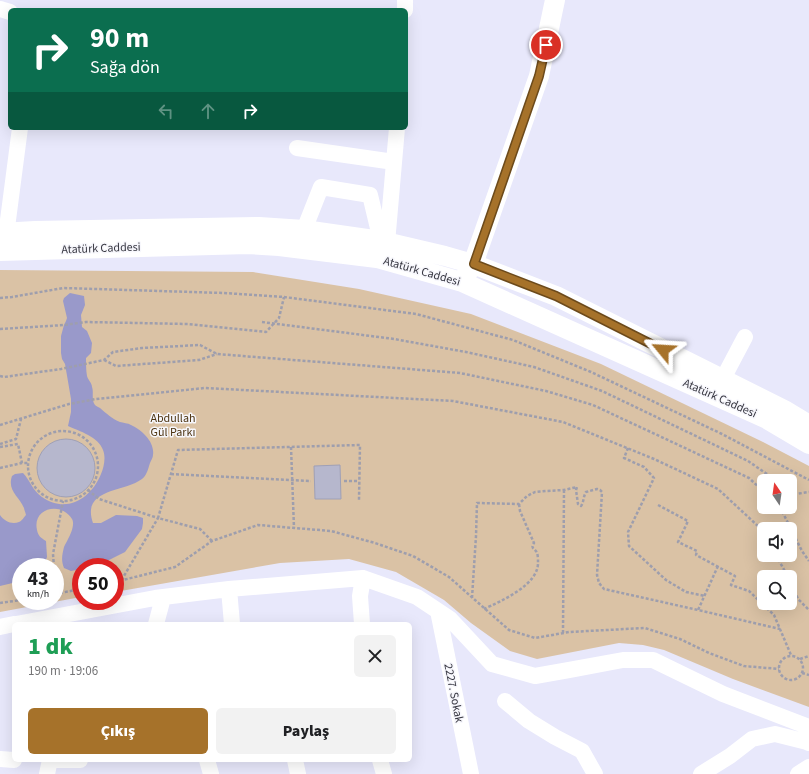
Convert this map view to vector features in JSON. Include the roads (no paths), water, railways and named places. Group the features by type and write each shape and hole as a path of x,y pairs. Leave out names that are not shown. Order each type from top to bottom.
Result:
{"main road":[{"path":"462,282 474,264 539,76 555,0"},
{"path":"2,242 35,231 259,227 304,230 384,242 474,264 556,296 719,388 786,411 809,425"},
{"name":"Atatürk Caddesi","path":"2,242 248,244 278,246 377,258 462,282 719,388 809,444"}],"street":[{"path":"2,242 20,130"},
{"path":"384,242 394,162 396,130"},
{"path":"297,148 394,162"},
{"path":"304,230 320,187 370,195 384,242"},
{"path":"719,388 745,337"},
{"path":"362,622 360,596 363,578"},
{"path":"26,622 163,598 229,589 363,578 417,597 450,619 492,664 535,676 623,660 653,660 723,694 809,728"},
{"path":"229,589 232,622"},
{"path":"157,622 163,598"},
{"name":"2227. Sokak","path":"438,611 471,774"},
{"path":"0,627 12,625"},
{"path":"505,701 529,721 582,751 595,774"},
{"path":"701,774 730,756 752,739 774,734 809,743"},
{"path":"0,759 12,760"},
{"path":"47,774 50,762"},
{"path":"208,762 211,774"},
{"path":"295,762 298,774"},
{"path":"381,762 384,774"},
{"path":"798,774 809,767"}],"water":[{"path":"70,293 84,296 85,305 81,315 82,327 87,331 92,343 91,353 86,358 86,367 87,376 92,386 95,405 114,419 130,424 143,433 150,441 153,450 153,457 145,476 142,479 106,493 98,497 93,503 91,512 93,523 101,523 116,515 137,516 143,518 142,529 125,552 113,558 72,558 71,571 64,568 64,558 62,558 64,547 72,529 73,521 67,513 61,510 55,509 43,512 39,516 37,522 37,530 41,538 46,541 47,558 12,558 12,583 0,586 0,515 6,521 16,523 22,520 26,515 22,504 12,490 12,476 23,473 42,497 51,502 69,504 84,497 91,491 97,483 104,465 104,453 101,445 88,435 68,426 71,412 71,399 65,364 61,353 61,336 67,318 63,301 64,298"}],"park label":[{"name":"Abdullah Gül Parkı","path":"173,425"}]}
